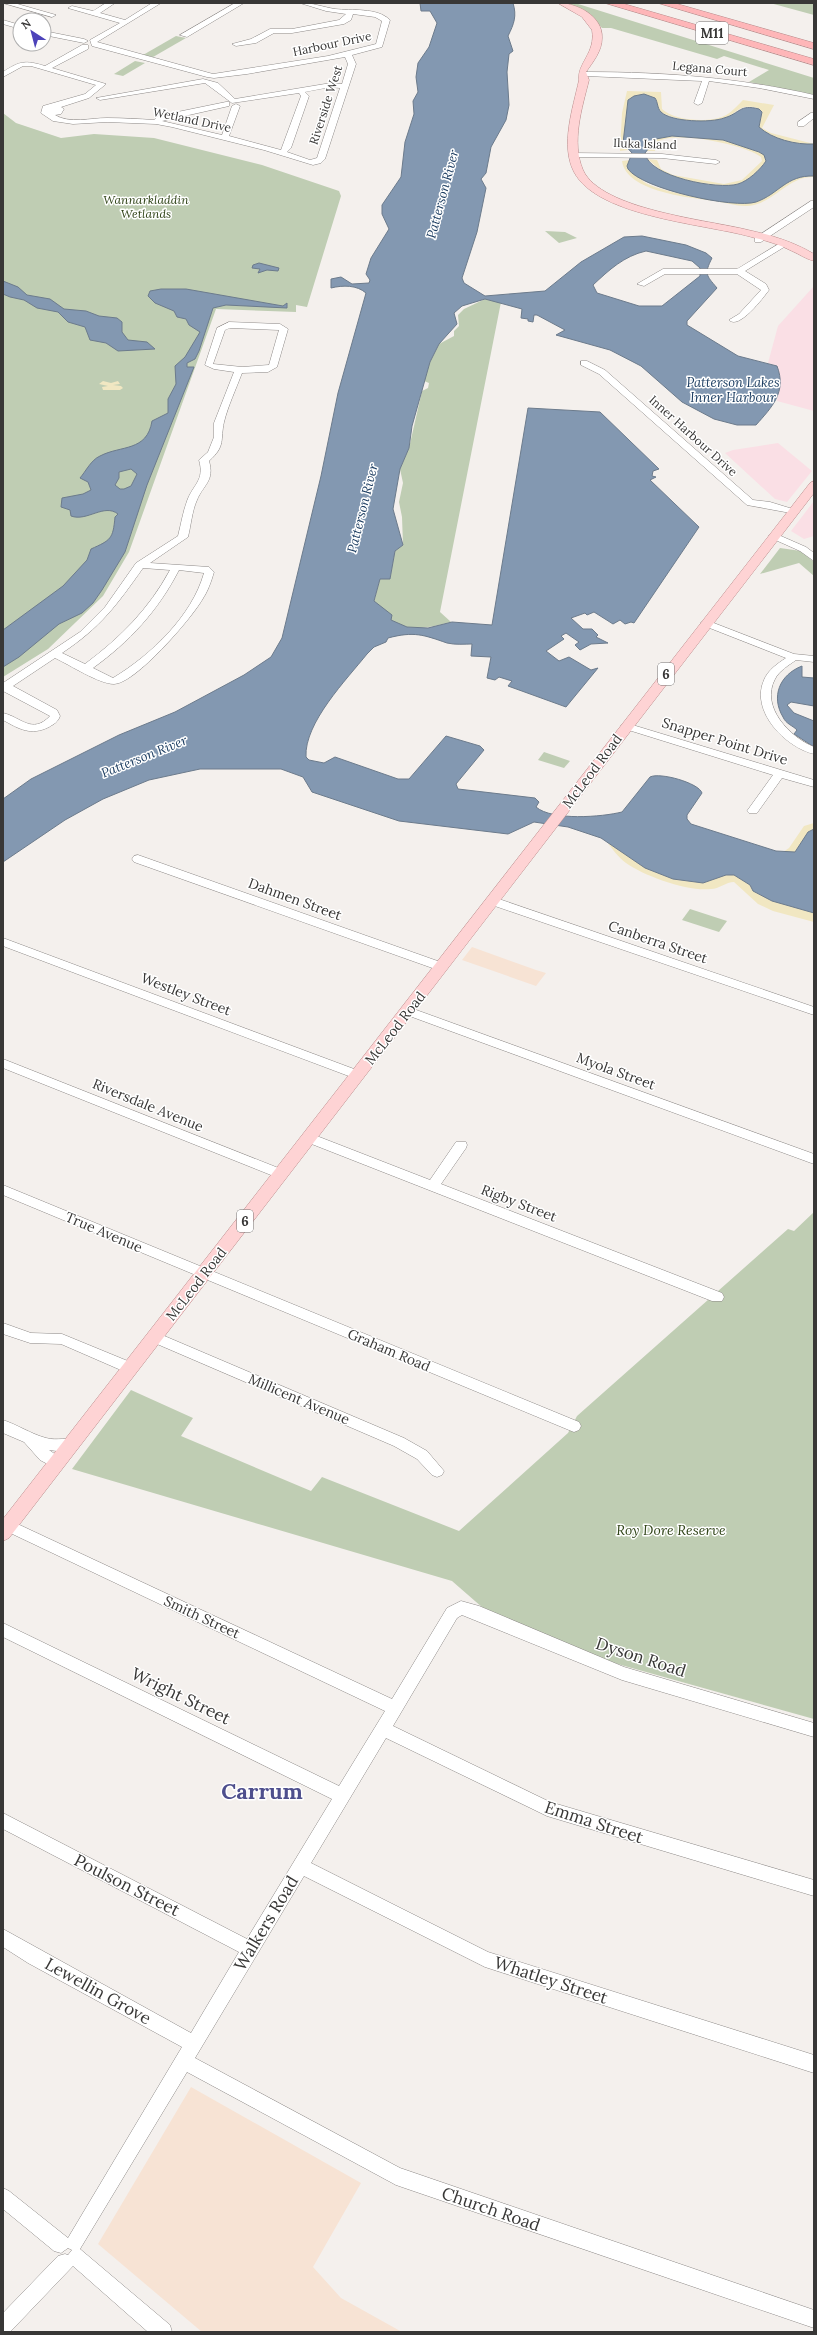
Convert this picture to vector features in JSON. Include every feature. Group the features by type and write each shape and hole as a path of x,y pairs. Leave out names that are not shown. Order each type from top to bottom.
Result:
{"highway":[{"name":"M11","path":"610,3 786,54 814,64"},
{"name":"M11","path":"663,3 814,46"}],"main road":[{"path":"562,3 587,17 598,30 599,42 587,72 573,144 574,155 583,178 605,195 640,210 760,238 814,258"},
{"path":"781,246 814,265"},
{"name":"6","path":"772,540 814,485"},
{"name":"McLeod Road","path":"6,1530 130,1368 493,902 626,726 772,540"}],"street":[{"path":"6,3 40,12"},
{"path":"93,14 111,3"},
{"path":"46,68 157,3"},
{"path":"184,35 240,3"},
{"name":"Harbour Drive","path":"58,112 100,91 110,96 347,54 378,46 386,20 377,15 331,10 304,3"},
{"path":"236,44 253,41 273,31 292,31 341,22 348,18 358,3"},
{"path":"72,8 126,22"},
{"path":"52,35 107,49 209,79 232,104"},
{"name":"Riverside West","path":"315,162 321,159 345,86 352,62 347,54"},
{"path":"3,75 25,63 46,68 100,91"},
{"name":"Legana Court","path":"587,72 706,80 762,86 814,97"},
{"path":"698,103 706,80"},
{"path":"156,122 161,118 216,107 329,86 345,86"},
{"path":"282,153 287,148 305,96 301,91"},
{"path":"224,139 232,104"},
{"name":"Wetland Drive","path":"58,112 50,117 45,109 58,112 156,122 315,162"},
{"path":"801,124 814,115"},
{"name":"Iluka Island","path":"574,155 646,155 716,162"},
{"path":"760,238 814,203"},
{"path":"641,284 663,272 739,271 781,246"},
{"path":"733,320 742,316 765,290 762,286 739,271"},
{"path":"229,325 280,327 284,329 273,368 239,370 209,364 221,327 229,325"},
{"name":"Inner Harbour Drive","path":"584,363 602,372 750,503 770,505 793,512"},
{"path":"4,687 56,654 84,634 118,599 140,565 183,537 192,500 204,483 206,467 215,461 212,453 220,436 219,424 239,370"},
{"path":"772,540 799,547 814,558"},
{"path":"799,547 814,544"},
{"path":"56,654 109,680 115,681 151,654 174,631 194,604 209,574 205,569 140,565"},
{"path":"86,668 118,645 135,629 158,601 176,567"},
{"path":"708,621 794,657 814,659"},
{"path":"794,657 775,671 769,680 766,689 768,705 773,717 782,729 801,746 814,751"},
{"path":"3,716 29,730 35,730 54,719 55,716 53,712 4,687"},
{"name":"Snapper Point Drive","path":"626,726 814,784"},
{"path":"753,811 779,774"},
{"name":"Dahmen Street","path":"138,859 442,967"},
{"name":"Canberra Street","path":"493,902 814,1011"},
{"name":"Westley Street","path":"3,942 358,1075"},
{"name":"Myola Street","path":"408,1011 814,1160"},
{"name":"Riversdale Avenue","path":"3,1063 281,1174"},
{"name":"Rigby Street","path":"309,1138 717,1297"},
{"path":"433,1186 461,1145"},
{"name":"True Avenue","path":"3,1190 204,1273"},
{"name":"Graham Road","path":"204,1273 574,1426"},
{"path":"3,1328 30,1338 62,1339 130,1368"},
{"name":"Millicent Avenue","path":"155,1337 399,1442 422,1455 437,1471"},
{"path":"3,1426 28,1437 58,1446 77,1437"},
{"path":"28,1437 47,1458 57,1464"},
{"name":"Smith Street","path":"6,1530 395,1708"},
{"name":"Walkers Road","path":"3,2326 70,2252 452,1613 461,1608"},
{"name":"Dyson Road","path":"461,1608 474,1611 622,1673 814,1730"},
{"name":"Wright Street","path":"3,1630 343,1796"},
{"name":"Emma Street","path":"383,1729 547,1809 814,1888"},
{"name":"Poulson Street","path":"3,1821 250,1949"},
{"name":"Whatley Street","path":"301,1866 485,1959 814,2063"},
{"name":"Lewellin Grove","path":"3,1937 34,1957 194,2044"},
{"name":"Church Road","path":"184,2061 396,2176 814,2319"},
{"path":"3,2197 163,2332"}],"shaded area":[{"path":"814,286 814,411 777,401 780,375 777,366 768,363 778,326"},
{"path":"778,443 812,471 787,502 775,499 725,453 733,450"},
{"path":"814,501 814,536 804,539 791,531"},
{"path":"472,947 546,973 536,986 462,960"},
{"path":"191,2087 361,2183 313,2267 341,2298 402,2332 202,2332 98,2244"}],"green space":[{"path":"568,3 575,3 814,78 814,95 749,82 769,70 724,56 717,59 611,28 602,28 591,16"},
{"path":"770,3 814,3 814,15"},
{"path":"176,36 186,38 153,57 143,55"},
{"path":"135,61 145,63 123,76 114,74"},
{"name":"Wannarkladdin Wetlands","path":"3,113 16,123 61,138 94,134 154,138 262,165 339,191 341,196 307,307 296,305 296,312 216,309 129,552 103,596 48,649 3,677"},
{"path":"545,231 565,232 577,238 559,243"},
{"path":"485,299 501,302 440,612 451,622 436,626 413,628 398,624 391,620 374,602 380,579 390,579 395,551 403,545 402,517 399,502 403,483 400,469 409,448 422,391 428,388 429,383 424,381 430,362 439,344 454,336 454,331 459,326 458,315 464,309"},
{"path":"780,548 801,551 814,562 814,576 799,563 760,574"},
{"path":"544,752 570,761 564,768 538,760"},
{"path":"690,909 727,921 719,932 682,920"},
{"name":"Roy Dore Reserve","path":"814,1212 814,1719 614,1663 483,1608 452,1581 72,1469 131,1390 193,1418 181,1436 311,1491 322,1477 459,1531 568,1433 577,1416 788,1229 794,1231"}],"sand":[{"path":"627,91 661,92 662,109 675,116 692,120 710,120 727,115 743,100 774,105 762,128 771,133 814,144 792,142 777,138 764,131 759,127 762,112 755,107 742,108 727,117 701,122 685,120 662,113 658,108 656,99 629,104 626,118 626,148 628,150 620,151 622,113"},
{"path":"672,136 723,140 759,152 764,155 766,161 751,177 734,185 714,185 673,177 658,169 647,159 657,160 661,169 673,175 724,184 742,180 762,161 761,157 753,152 725,143 691,138 663,139 655,144 655,151 646,151 656,139"},
{"path":"630,160 628,164 644,182 652,186 700,198 735,202 757,201 765,198 797,178 805,176 814,177 798,180 762,202 749,206 740,206 661,192 635,180 626,171 622,161"},
{"path":"103,381 111,383 118,381 120,384 113,385 121,386 123,388 120,390 103,390 102,387 108,386 99,384"},
{"path":"814,823 814,829 808,832 795,852 783,852 789,848 804,826"},
{"path":"607,842 645,868 673,879 703,883 726,875 734,875 750,885 752,890 772,901 814,913 814,922 773,911 758,904 734,882 714,889 702,889 679,886 655,878 626,863 618,856"}],"water":[{"path":"420,3 513,3 515,12 512,28 508,36 513,51 509,54 507,72 509,105 506,120 491,147 486,173 481,179 486,188 477,232 462,278 464,283 485,296 545,291 581,262 624,237 642,236 686,245 706,253 712,258 707,274 717,288 687,321 687,325 738,356 777,366 780,375 779,391 772,405 756,425 737,425 714,419 682,402 641,366 610,350 556,335 565,330 537,315 534,315 533,322 528,321 528,319 521,318 522,309 485,299 462,306 454,313 457,324 439,344 430,362 412,426 409,448 400,469 393,509 403,545 395,551 390,579 380,579 374,601 392,615 391,620 407,627 428,628 452,622 492,625 528,408 600,412 659,469 653,471 652,476 656,477 650,480 699,527 634,623 631,622 625,624 620,620 613,624 594,612 587,615 585,613 571,618 583,629 592,629 598,635 596,637 608,643 591,644 580,650 575,645 579,642 566,633 561,636 564,639 546,651 559,661 569,657 591,670 598,668 566,707 508,686 512,681 499,677 495,680 487,678 491,657 471,656 472,644 450,644 432,638 412,634 397,636 388,638 386,642 374,647 328,702 312,730 307,744 306,757 309,760 324,763 335,757 398,779 409,779 446,736 480,746 484,750 456,784 458,789 535,798 539,802 536,807 543,811 553,814 578,817 622,812 650,777 662,776 679,779 699,789 702,793 687,815 687,819 691,824 776,851 795,852 808,832 814,829 814,913 772,901 753,891 750,885 734,875 726,875 703,883 673,879 645,868 601,838 568,827 534,822 508,834 399,821 312,792 303,777 281,769 200,769 149,780 103,799 65,820 3,862 3,799 31,779 119,735 175,712 244,675 271,657 282,638 321,476 338,393 366,293 358,288 350,286 331,288 331,279 341,277 352,284 369,283 370,280 366,274 371,258 389,229 382,214 382,205 401,177 405,142 414,114 413,101 418,92 416,77 418,63 429,47 437,23 430,11 421,11","holes":["646,251 692,261 700,268 700,276 662,306 639,306 597,293 593,285 624,260"]},
{"path":"644,94 655,98 661,112 673,118 691,121 718,120 730,116 744,108 759,109 762,112 759,127 764,131 777,138 792,142 814,144 814,176 796,179 764,199 756,202 745,203 729,203 689,196 651,184 637,176 628,169 627,166 632,153 623,143 628,100 634,96","holes":["672,136 723,140 759,152 764,155 766,161 754,175 742,183 716,185 686,180 671,175 658,169 649,161 645,153 656,139"]},
{"path":"259,263 279,268 278,271 267,270 258,273 260,269 252,268 253,265"},
{"path":"3,281 18,287 27,295 50,299 64,309 86,311 99,316 117,318 122,322 122,332 128,340 147,342 155,349 118,351 106,343 90,340 85,327 68,322 58,312 37,308 24,300 3,294"},
{"path":"161,289 186,289 283,306 287,303 287,308 226,305 213,308 199,351 195,359 187,363 187,367 194,367 147,485 125,552 93,603 82,613 59,624 19,657 3,667 3,630 63,586 87,560 91,549 107,541 112,534 115,517 118,514 113,511 101,511 83,517 71,516 70,510 61,507 62,498 83,494 91,490 88,482 80,478 94,460 100,456 139,443 145,438 152,421 168,413 168,399 176,384 175,366 185,357 200,332 189,325 186,319 177,317 174,311 155,303 148,296 150,291","holes":["131,469 137,474 131,486 120,489 115,485 119,478 119,472"]},
{"path":"802,666 802,677 814,678 814,706 791,702 787,705 794,713 814,721 814,747 794,734 797,730 787,723 779,709 779,687 788,675"}],"district":[{"name":"Carrum","path":"262,1791"}],"water label":[{"name":"Patterson River","path":"442,194"},
{"name":"Patterson Lakes Inner Harbour","path":"733,390"},
{"name":"Patterson River","path":"362,508"},
{"name":"Patterson River","path":"144,756"}]}
